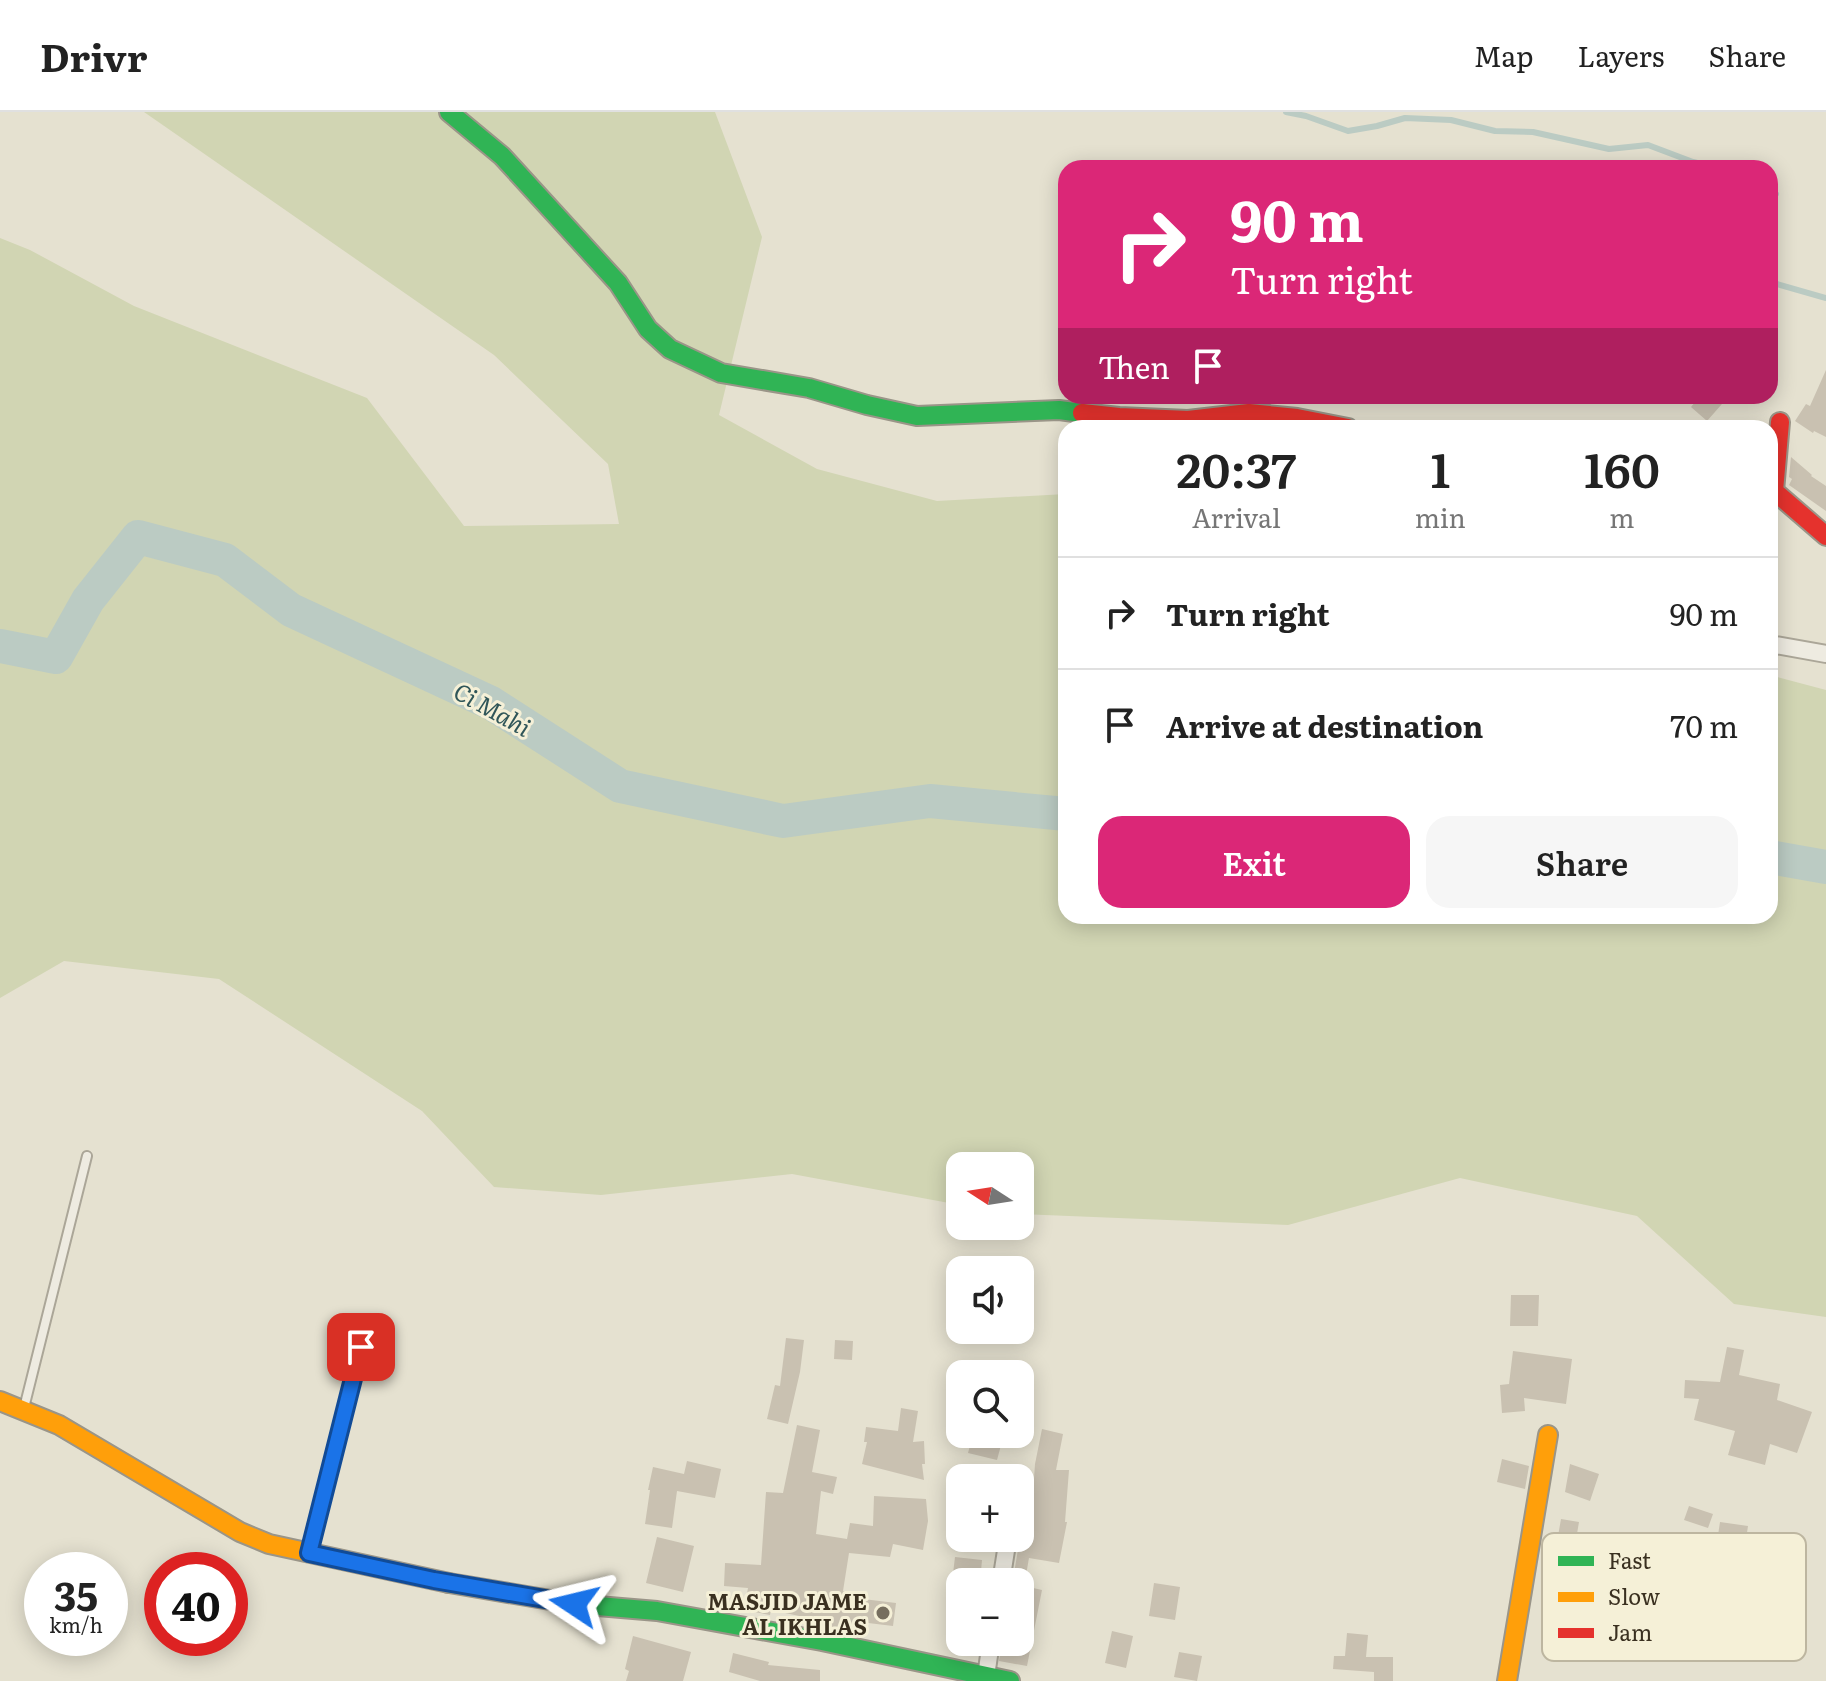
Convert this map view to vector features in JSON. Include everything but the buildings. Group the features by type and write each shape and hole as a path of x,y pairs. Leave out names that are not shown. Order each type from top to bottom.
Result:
{"street":[{"path":"449,112 502,156 618,283 648,329 670,349 721,373 809,388 917,416 1059,410 1188,420 1249,413 1307,420"},
{"path":"1778,445 1780,422"},
{"path":"1778,494 1826,536"},
{"path":"1778,645 1826,654"},
{"path":"0,1401 59,1425 240,1532 269,1544 434,1580 574,1604 657,1611 822,1641 1010,1681"},
{"path":"1507,1681 1548,1435"},
{"path":"986,1676 989,1656"}],"lane":[{"path":"24,1409 87,1156"},
{"path":"309,1553 361,1347"}],"green space":[{"path":"144,112 715,112 762,237 719,415 817,469 937,501 1058,494 1058,924 1778,924 1778,677 1826,690 1826,1317 1734,1304 1637,1216 1460,1178 1288,1225 1034,1215 1034,1152 946,1152 946,1202 792,1174 601,1195 494,1187 422,1111 219,979 64,961 0,998 0,238 30,250 134,306 367,398 464,526 619,524 608,464 494,355"}],"waterway":[{"path":"1286,112 1348,131 1405,118 1451,120 1495,131 1533,132 1609,149 1648,145 1688,160"},
{"path":"1778,284 1826,298"},
{"name":"Ci Mahi","path":"0,646 56,657 88,600 138,537 225,560 291,610 491,703 620,786 783,821 930,801 1058,813"},
{"name":"Ci Mahi","path":"1778,858 1826,867"}],"traffic: fast":[{"path":"449,112 502,156 618,283 648,329 670,349 721,373 809,388 917,416 1059,410 1082,413"},
{"path":"449,1583 574,1604 657,1611 822,1641 1010,1681"}],"traffic: slow":[{"path":"0,1401 59,1425 240,1532 269,1544 449,1583"},
{"path":"1507,1681 1548,1435"}],"traffic: jam":[{"path":"1082,413 1188,420"},
{"path":"1188,420 1249,413 1307,420"},
{"path":"1778,445 1780,422"},
{"path":"1778,494 1826,536"}],"place":[{"name":"MASJID JAME AL IKHLAS","path":"883,1613"}],"route":[{"path":"361,1347 309,1553 434,1580 574,1604"}]}
